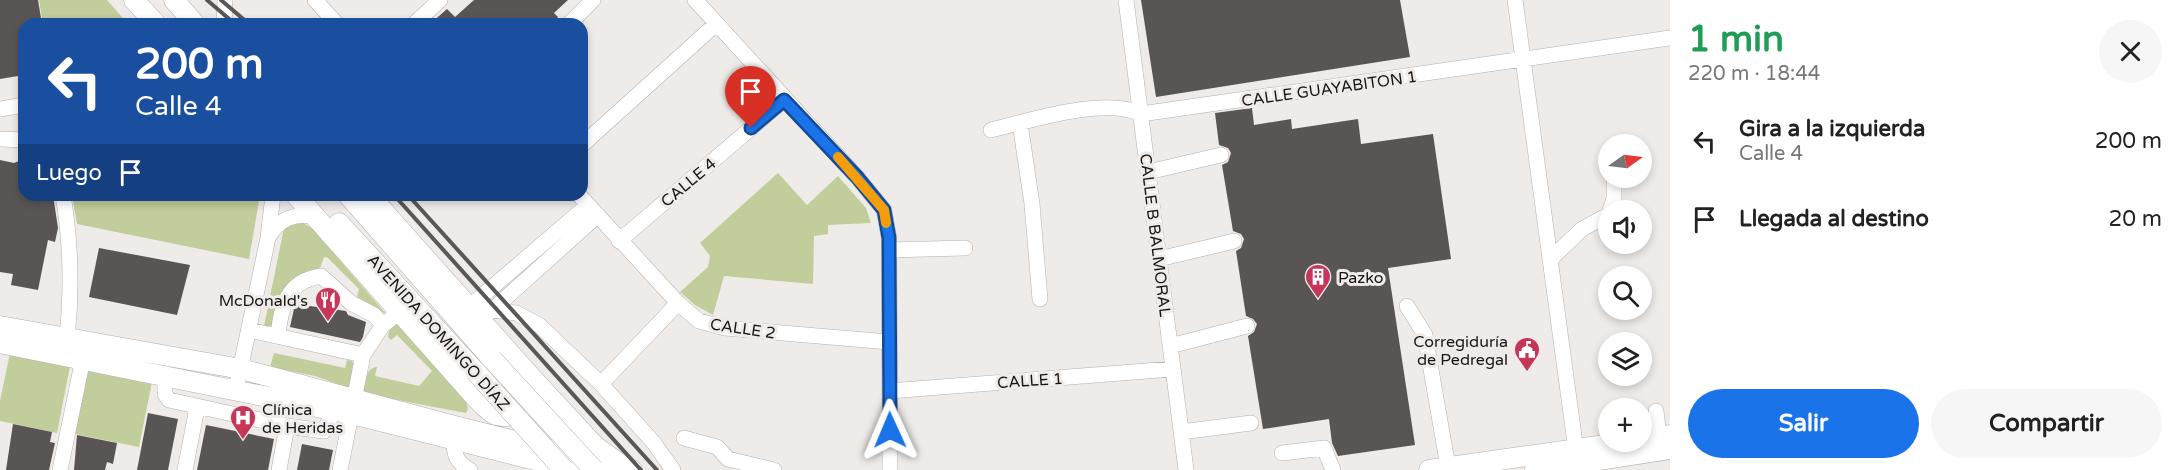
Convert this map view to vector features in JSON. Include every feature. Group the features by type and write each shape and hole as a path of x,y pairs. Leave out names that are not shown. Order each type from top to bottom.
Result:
{"main road":[{"path":"134,0 150,18"},
{"path":"174,0 190,18"},
{"path":"301,201 477,399 494,414 506,416 518,412 526,404 531,392 531,377"},
{"name":"AVENIDA DOMINGO DÍAZ","path":"319,201 564,470"},
{"name":"AVENIDA DOMINGO DÍAZ","path":"353,201 492,359 594,470"},
{"path":"375,201 481,312 531,377 595,446 630,469"},
{"path":"2,329 78,347 165,374 346,408 456,434 630,469"},
{"path":"78,347 241,369 346,408"},
{"path":"165,374 167,369 175,365 211,364"},
{"path":"456,434 472,421 477,399"},
{"path":"456,434 540,466 577,470"},
{"path":"1535,470 1660,440"},
{"path":"1439,469 1577,461 1602,452"}],"street":[{"path":"224,18 225,0"},
{"path":"315,0 332,18"},
{"path":"423,18 440,0"},
{"path":"575,18 593,0"},
{"path":"694,0 857,177 884,210 889,250 890,470"},
{"name":"CALLE B BALMORAL","path":"1126,0 1186,470"},
{"path":"1515,0 1577,461"},
{"path":"588,140 716,24"},
{"name":"CALLE GUAYABITON 1","path":"991,130 1076,111 1129,108 1140,114 1670,38"},
{"name":"CALLE 4","path":"619,241 784,100"},
{"path":"0,109 18,106"},
{"path":"1020,123 1032,204 1040,299"},
{"path":"0,139 18,140"},
{"path":"1148,172 1221,155"},
{"path":"60,470 78,347 70,310 69,234 64,201"},
{"path":"236,389 268,238 272,201"},
{"path":"481,312 588,205"},
{"path":"481,312 588,205"},
{"name":"CALLE 2","path":"588,205 678,303 699,321 725,328 889,342"},
{"path":"268,238 282,220 305,215 316,217"},
{"path":"1551,259 1582,230 1598,221"},
{"path":"1159,259 1234,240"},
{"path":"889,250 964,248"},
{"path":"278,335 281,308 285,298 311,277 321,276 351,303 374,315 383,325"},
{"path":"291,292 286,320 290,330 344,342 355,354"},
{"path":"601,384 678,303"},
{"path":"1407,306 1425,335 1439,469"},
{"path":"340,470 346,408 355,354 383,325 400,312"},
{"path":"481,312 516,313 538,325 601,384 654,443 673,470"},
{"path":"1170,346 1247,326"},
{"path":"249,330 355,354"},
{"name":"CALLE 1","path":"889,391 1172,369"},
{"path":"165,374 165,394 169,400 287,426 324,431 346,408"},
{"path":"185,470 197,408"},
{"path":"1656,411 1660,440"},
{"path":"1181,432 1251,423"},
{"path":"279,470 287,426"},
{"path":"456,434 454,454 459,462 470,470"},
{"path":"684,438 717,447 727,465 774,470"},
{"path":"1282,453 1324,448 1333,470"}],"green space":[{"path":"39,0 107,0 123,18 42,18"},
{"path":"778,173 807,205 838,176 866,208 871,223 828,225 828,234 814,236 813,284 724,276 713,315 695,305 680,292 708,267 710,256 700,243"},
{"path":"73,201 259,201 249,259 77,224"},
{"path":"302,222 313,229 386,314 356,300 359,289 328,258 324,257 319,271 306,274 279,296 273,326 264,326 283,233 286,226"},
{"path":"396,322 466,400 468,409 466,413 366,394 363,389 366,378 373,368 377,367 375,376 419,386 432,371 397,335 391,340 388,337 389,331"},
{"path":"10,353 70,366 57,433 0,421 0,401"},
{"path":"274,353 345,368 347,360 352,361 354,365 349,388 315,376 270,367"},
{"path":"86,369 152,382 139,447 75,434"}],"building":[{"path":"0,0 38,0 41,18 18,18 18,76 0,79"},
{"path":"474,0 568,0 554,13 557,18 437,18 447,9 455,17"},
{"path":"1141,0 1400,0 1410,57 1156,97"},
{"name":"Pazko","path":"1252,108 1254,125 1291,119 1292,129 1358,119 1361,144 1433,134 1451,259 1388,268 1415,445 1338,456 1332,443 1329,419 1263,429 1248,336 1254,332 1257,324 1246,316 1236,251 1241,248 1244,239 1241,234 1233,231 1222,165 1228,162 1231,153 1228,148 1219,145 1215,113"},
{"path":"0,160 14,163 18,161 18,201 54,201 58,228 55,242 48,240 38,290 11,285 13,274 0,272"},
{"path":"99,248 190,265 177,315 89,297"},
{"name":"McDonald's","path":"295,304 346,311 348,315 366,322 363,337 360,342 290,327"},
{"path":"148,413 178,419 168,470 137,470"},
{"path":"13,424 52,432 50,442 55,443 49,470 6,470"},
{"path":"206,425 274,439 268,470 197,470"},
{"path":"77,435 117,443 113,464 107,462 105,470 74,470"},
{"path":"302,444 333,450 329,470 297,470"}],"railway":[{"path":"207,0 228,18"},
{"path":"221,0 242,18"},
{"path":"399,201 641,470"},
{"path":"413,201 657,470"}],"slow traffic":[{"path":"838,157 884,210 886,223"}],"place":[{"name":"Pazko","path":"1318,300"},
{"name":"McDonald's","path":"328,323"},
{"name":"Corregiduría de Pedregal","path":"1527,373"},
{"name":"Clínica de Heridas","path":"243,441"}],"route":[{"path":"751,128 784,100 857,177 884,210 889,238 890,430"}]}
